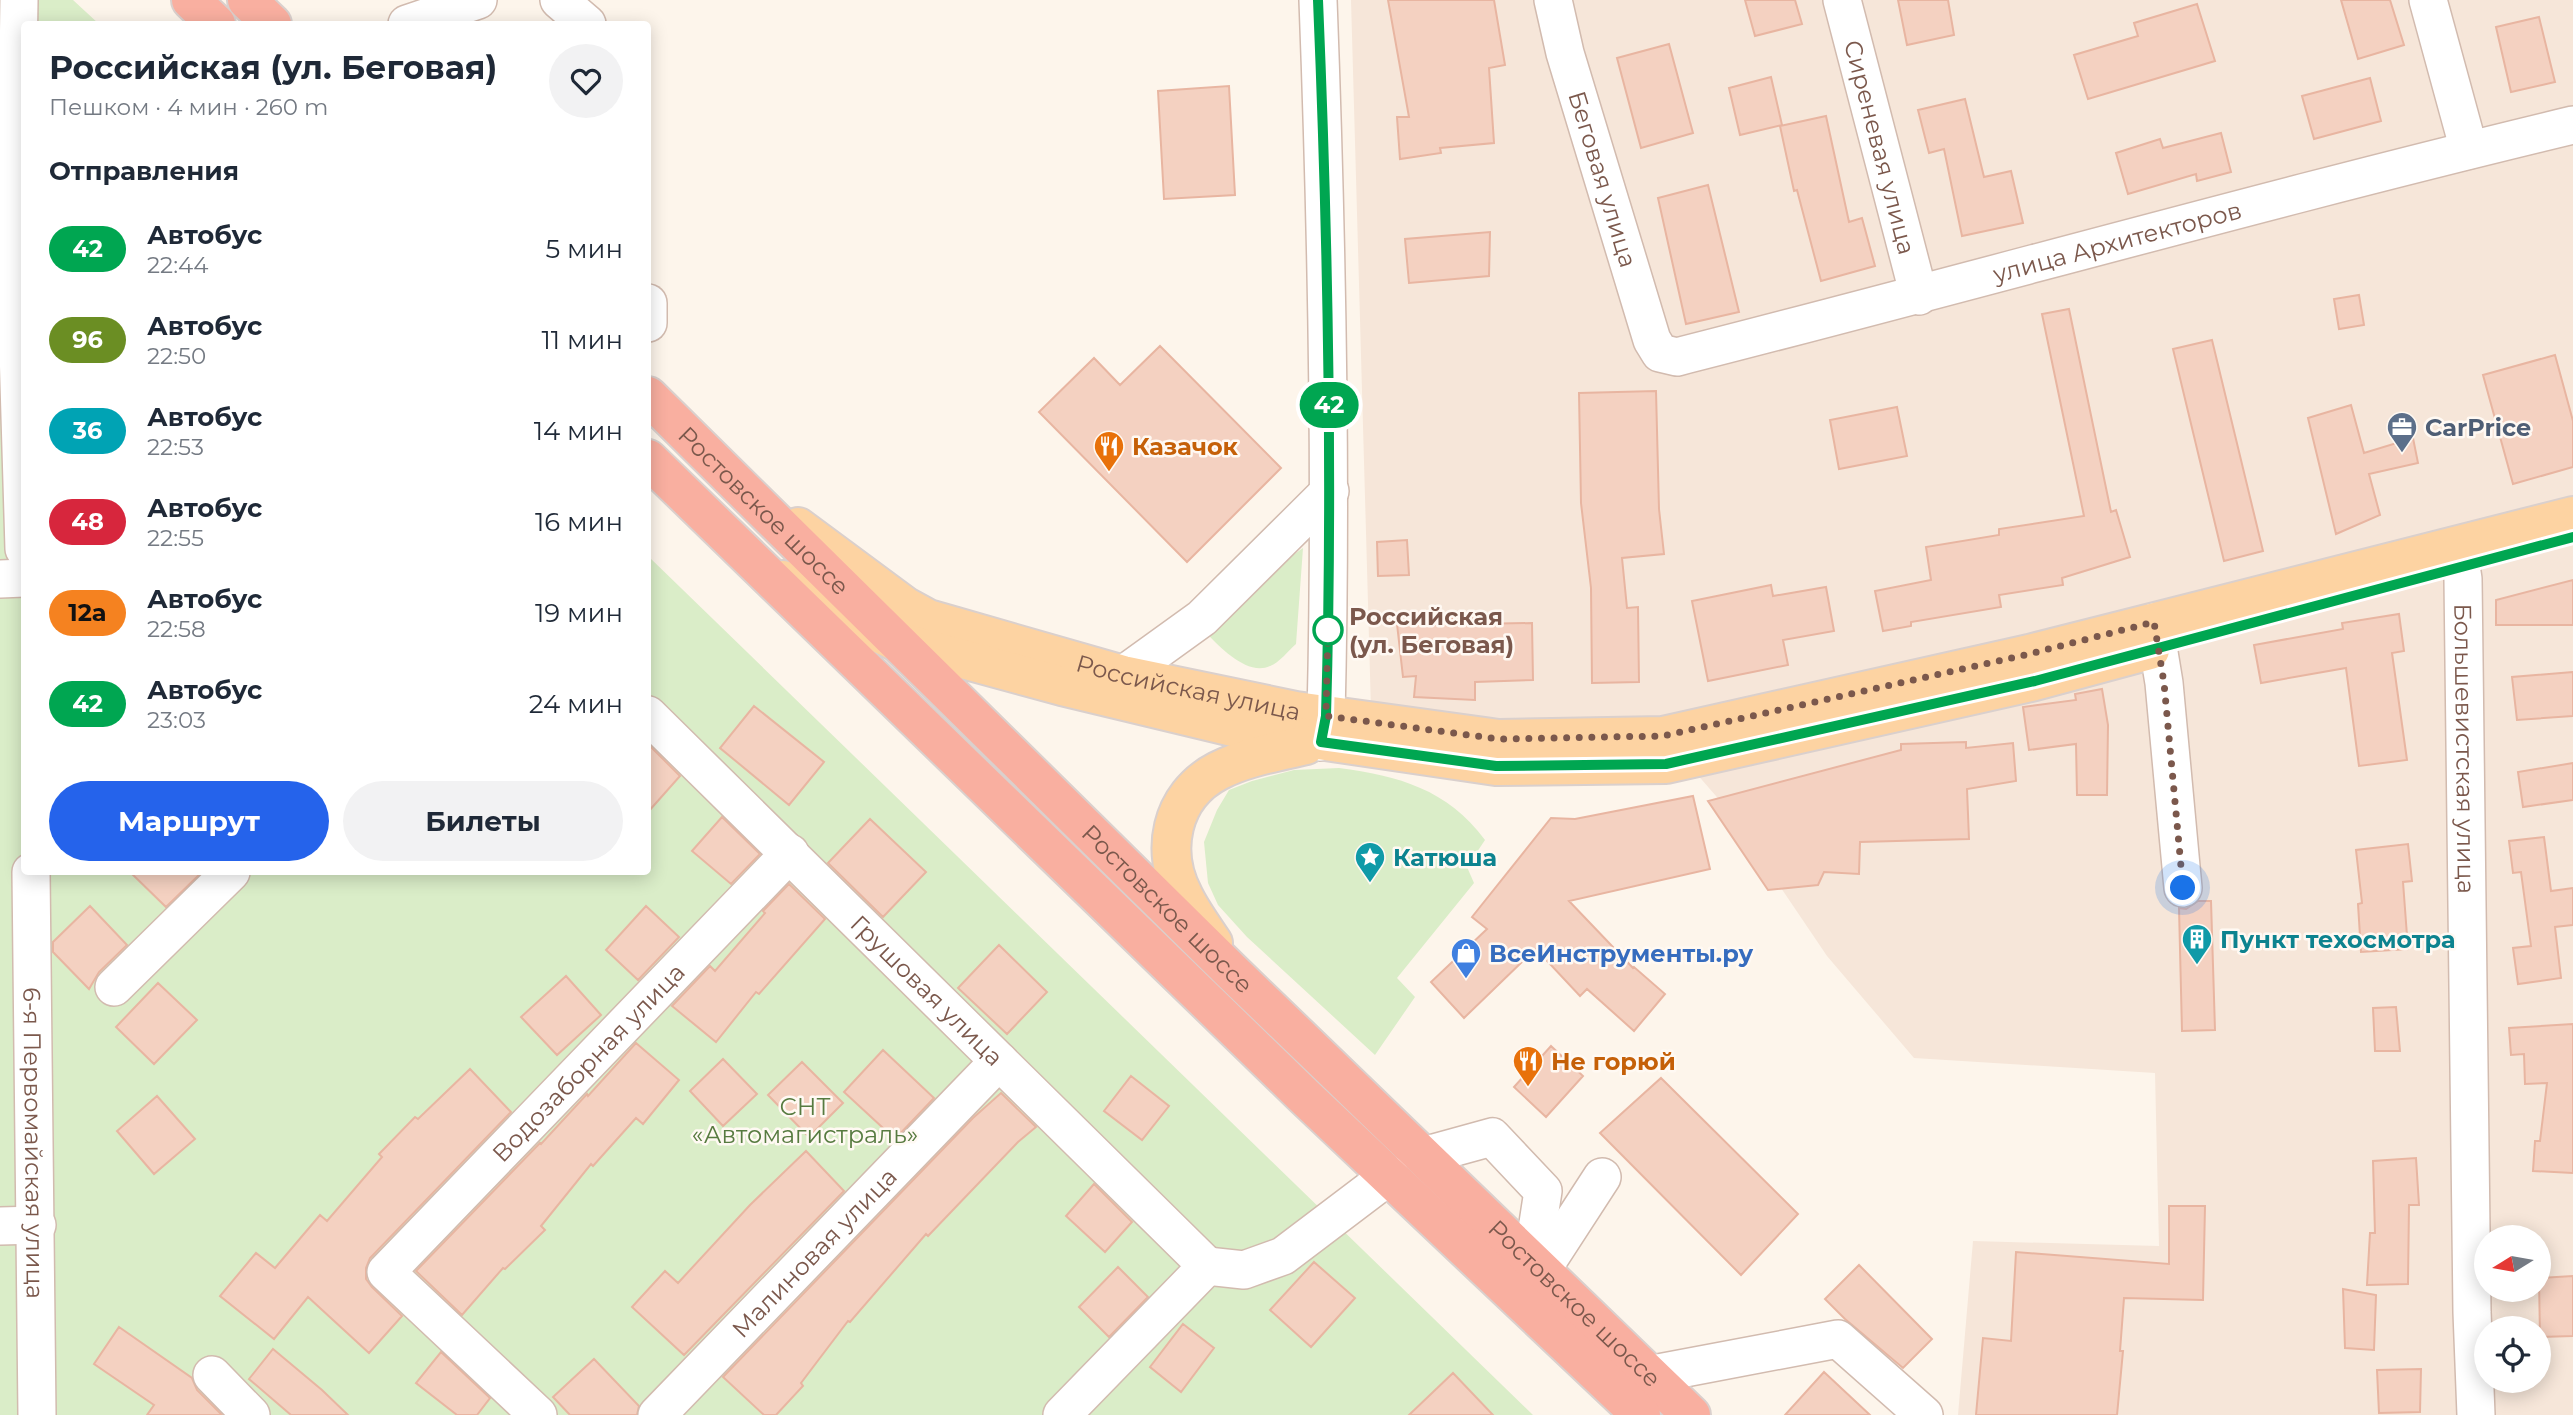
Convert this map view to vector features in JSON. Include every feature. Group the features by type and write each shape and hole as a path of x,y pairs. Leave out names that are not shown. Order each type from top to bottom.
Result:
{"highway":[{"path":"191,0 213,21"},
{"path":"247,0 269,21"},
{"name":"Ростовское шоссе","path":"651,399 1231,971 1691,1415"},
{"name":"Ростовское шоссе","path":"651,462 1305,1097 1641,1415"}],"main road":[{"name":"Российская улица","path":"716,464 855,570 906,607 928,619 1324,729 1496,766 1666,764 2035,681 2157,635 2461,556 2573,537"},
{"name":"Российская улица","path":"2461,556 2573,516"},
{"name":"Российская улица","path":"754,563 836,612 893,640 1062,687 1237,727 1324,729"},
{"path":"1231,971 1184,897 1173,870 1170,841 1177,815 1191,792 1215,772 1324,729"}],"street":[{"path":"19,0 8,251 21,493"},
{"path":"416,21 478,0"},
{"path":"559,0 584,21"},
{"path":"1318,0 1326,213 1330,491 1324,729"},
{"name":"Беговая улица","path":"1553,0 1565,53 1651,340 1660,353"},
{"name":"Сиреневая улица","path":"1842,0 1919,296"},
{"path":"2428,0 2469,150"},
{"name":"улица Архитекторов","path":"1660,353 1677,358 2573,125"},
{"path":"1123,675 1202,618 1304,520 1330,491"},
{"name":"Большевистская улица","path":"2461,556 2472,1312 2476,1415"},
{"path":"0,579 21,578"},
{"path":"2157,635 2183,888"},
{"name":"Грушовая улица","path":"651,718 1207,1266"},
{"name":"Водозаборная улица","path":"537,1415 386,1272 790,853"},
{"path":"114,987 228,875"},
{"name":"6-я Первомайская улица","path":"21,892 37,1225 37,1415"},
{"name":"Малиновая улица","path":"657,1415 999,1061"},
{"path":"1423,1156 1492,1137 1543,1191 1537,1266"},
{"path":"1062,1415 1207,1266 1244,1270 1283,1255 1390,1175"},
{"path":"1537,1266 1602,1177"},
{"path":"0,1226 37,1225"},
{"path":"1648,1375 1838,1339 1924,1415"},
{"path":"212,1375 251,1415"}],"shaded area":[{"path":"1351,0 2573,0 2573,1415 1958,1415 1973,1241 2159,1246 2155,1073 1914,1058 1827,956 1729,811 1689,765 1551,721 1371,710"}],"green space":[{"name":"СНТ «Автомагистраль»","path":"0,0 73,0 96,21 21,21 21,875 651,875 651,559 1533,1415 0,1415"},
{"path":"1303,548 1296,644 1270,666 1253,667 1236,660 1208,635 1266,574"},
{"path":"1339,768 1382,775 1420,788 1455,808 1485,840 1467,867 1474,883 1397,978 1415,997 1375,1055 1247,937 1218,905 1208,883 1204,842 1217,810 1229,790 1294,770"}],"building":[{"path":"1388,0 1494,0 1505,65 1489,68 1494,143 1440,148 1441,153 1400,159 1397,117 1409,117"},
{"path":"1745,0 1795,0 1802,24 1755,36"},
{"path":"1898,0 1948,0 1954,35 1907,45"},
{"path":"2341,0 2390,0 2404,45 2358,59"},
{"path":"2197,4 2215,61 2088,99 2074,55 2138,36 2134,23"},
{"path":"2539,17 2555,82 2511,92 2496,27"},
{"path":"1669,44 1693,133 1641,148 1617,58"},
{"path":"1771,77 1782,125 1740,135 1729,88"},
{"path":"2370,78 2381,121 2314,139 2302,96"},
{"path":"1229,86 1235,195 1164,199 1158,91"},
{"path":"1965,99 1984,177 2011,171 2023,223 1962,236 1944,149 1929,153 1918,110"},
{"path":"1826,116 1849,222 1862,218 1875,266 1821,281 1797,190 1794,191 1780,126"},
{"path":"2221,133 2231,172 2197,181 2196,174 2128,194 2116,153 2160,139 2163,148"},
{"path":"1708,185 1739,312 1686,324 1658,198"},
{"path":"1490,232 1489,276 1409,283 1405,239"},
{"path":"2359,295 2364,325 2339,329 2334,299"},
{"path":"2069,309 2111,512 2116,510 2130,557 2062,578 2063,585 1999,595 2001,607 1911,622 1911,626 1883,631 1875,591 1931,580 1926,547 1999,535 1999,529 2084,516 2042,314"},
{"path":"2212,340 2263,551 2224,561 2173,349"},
{"path":"1160,346 1281,468 1187,562 1039,412 1094,358 1120,385"},
{"path":"2555,355 2573,421 2573,467 2513,484 2483,375"},
{"path":"1656,391 1659,509 1664,554 1622,558 1627,608 1638,607 1639,682 1592,683 1591,588 1581,503 1579,393"},
{"path":"2351,405 2364,453 2413,438 2418,463 2369,474 2380,515 2336,534 2308,418"},
{"path":"1897,407 1907,456 1839,469 1830,420"},
{"path":"1407,540 1409,575 1378,576 1377,542"},
{"path":"2573,580 2573,625 2496,625 2496,600"},
{"path":"1771,585 1773,596 1826,587 1834,631 1783,640 1788,665 1708,681 1692,601"},
{"path":"2399,614 2404,651 2392,653 2407,760 2359,766 2346,668 2261,683 2254,645 2343,629 2342,623"},
{"path":"1472,616 1473,624 1532,623 1533,680 1475,682 1475,700 1414,697 1416,676 1403,677 1397,624"},
{"path":"2573,672 2573,716 2517,720 2512,677"},
{"path":"2102,689 2108,725 2107,795 2077,795 2076,744 2029,750 2023,707 2076,700 2075,694"},
{"path":"754,706 824,762 789,805 720,748"},
{"path":"1966,742 1966,748 2013,743 2016,781 1967,789 1969,839 1860,842 1859,874 1824,872 1818,885 1768,890 1708,801 1901,750 1901,744"},
{"path":"651,747 680,776 651,809"},
{"path":"2573,763 2573,800 2523,807 2518,772"},
{"path":"1693,796 1710,869 1569,901 1633,968 1665,994 1634,1031 1587,989 1580,996 1536,949 1527,961 1525,959 1464,1018 1431,982 1487,929 1472,917 1551,818 1575,819"},
{"path":"722,817 760,854 731,884 692,851"},
{"path":"870,819 926,872 883,917 828,863"},
{"path":"2544,837 2551,891 2573,888 2573,925 2555,927 2561,978 2518,984 2513,948 2531,946 2521,872 2513,873 2509,841"},
{"path":"2408,844 2412,881 2403,882 2408,949 2361,952 2358,904 2362,903 2356,850"},
{"path":"133,875 199,875 166,907"},
{"path":"789,884 825,919 759,994 756,992 716,1042 672,1006 710,966 715,971 765,913 763,911"},
{"name":"Пункт техосмотра","path":"2198,901 2211,901 2215,1030 2182,1031 2179,908 2186,909"},
{"path":"90,906 127,945 99,972 89,989 53,952 53,942"},
{"path":"646,906 679,937 638,980 606,950"},
{"path":"999,945 1047,992 1007,1034 958,988"},
{"path":"566,976 601,1015 557,1055 521,1017"},
{"path":"158,983 197,1020 154,1064 116,1027"},
{"path":"2396,1007 2400,1051 2375,1051 2373,1008"},
{"path":"2573,1024 2573,1173 2533,1171 2535,1141 2540,1141 2547,1083 2525,1084 2524,1054 2511,1055 2509,1028"},
{"path":"636,1043 679,1080 643,1124 636,1118 593,1166 591,1164 541,1226 545,1230 503,1268 462,1315 416,1271 587,1094 588,1096"},
{"path":"1551,1046 1583,1076 1546,1117 1514,1087"},
{"path":"883,1050 934,1098 895,1139 844,1092"},
{"path":"723,1059 757,1094 723,1126 690,1091"},
{"path":"802,1062 843,1103 809,1137 768,1095"},
{"path":"470,1069 511,1112 370,1258 366,1279 402,1316 369,1353 308,1297 274,1339 220,1296 256,1253 275,1268 320,1215 327,1221 382,1157 379,1154 415,1117 418,1119"},
{"path":"1131,1076 1169,1106 1142,1140 1104,1111"},
{"path":"1661,1078 1798,1214 1741,1275 1600,1133"},
{"path":"1001,1093 1036,1127 1018,1142 928,1236 926,1234 850,1322 848,1321 801,1383 803,1386 776,1415 764,1415 723,1377 973,1118"},
{"path":"157,1096 195,1139 154,1174 117,1131"},
{"path":"806,1151 844,1191 684,1355 632,1307 665,1271 678,1283 750,1205"},
{"path":"2416,1158 2419,1205 2409,1205 2408,1284 2367,1285 2370,1233 2375,1233 2373,1161"},
{"path":"1094,1184 1132,1222 1105,1252 1066,1216"},
{"path":"2169,1206 2205,1206 2203,1300 2124,1298 2120,1351 2123,1351 2117,1415 1976,1415 1983,1338 2011,1341 2016,1252 2169,1264"},
{"path":"1314,1262 1355,1298 1311,1347 1270,1310"},
{"path":"1859,1265 1932,1339 1903,1368 1825,1299"},
{"path":"1118,1267 1148,1297 1109,1337 1079,1307"},
{"path":"2573,1276 2573,1336 2551,1337 2551,1316 2540,1316 2539,1302 2552,1302 2552,1277"},
{"path":"2343,1289 2376,1295 2374,1350 2345,1348"},
{"path":"1183,1324 1214,1348 1181,1392 1150,1367"},
{"path":"119,1327 192,1378 197,1390 222,1415 147,1415 154,1405 94,1364"},
{"path":"273,1349 348,1415 291,1415 249,1379"},
{"path":"441,1352 490,1398 477,1415 457,1415 416,1383"},
{"path":"594,1359 639,1406 637,1415 570,1415 553,1397"},
{"path":"2421,1369 2420,1412 2379,1413 2377,1370"},
{"path":"1824,1372 1870,1415 1785,1415"},
{"path":"1453,1373 1493,1415 1409,1415"}],"bus line":[{"name":"42","path":"1318,0 1326,213 1330,491 1326,716 1321,742 1496,766 1666,764 2035,681 2573,537"}],"place":[{"name":"CarPrice","path":"2402,454"},
{"name":"Казачок","path":"1109,473"},
{"name":"Российская (ул. Беговая)","path":"1328,630"},
{"name":"Катюша","path":"1370,884"},
{"name":"Пункт техосмотра","path":"2197,966"},
{"name":"ВсеИнструменты.ру","path":"1466,980"},
{"name":"Не горюй","path":"1528,1088"}],"route":[{"path":"1328,630 1328,624 1326,716 1499,739 1663,736 2029,654 2154,622 2162,661 2183,888"}]}
